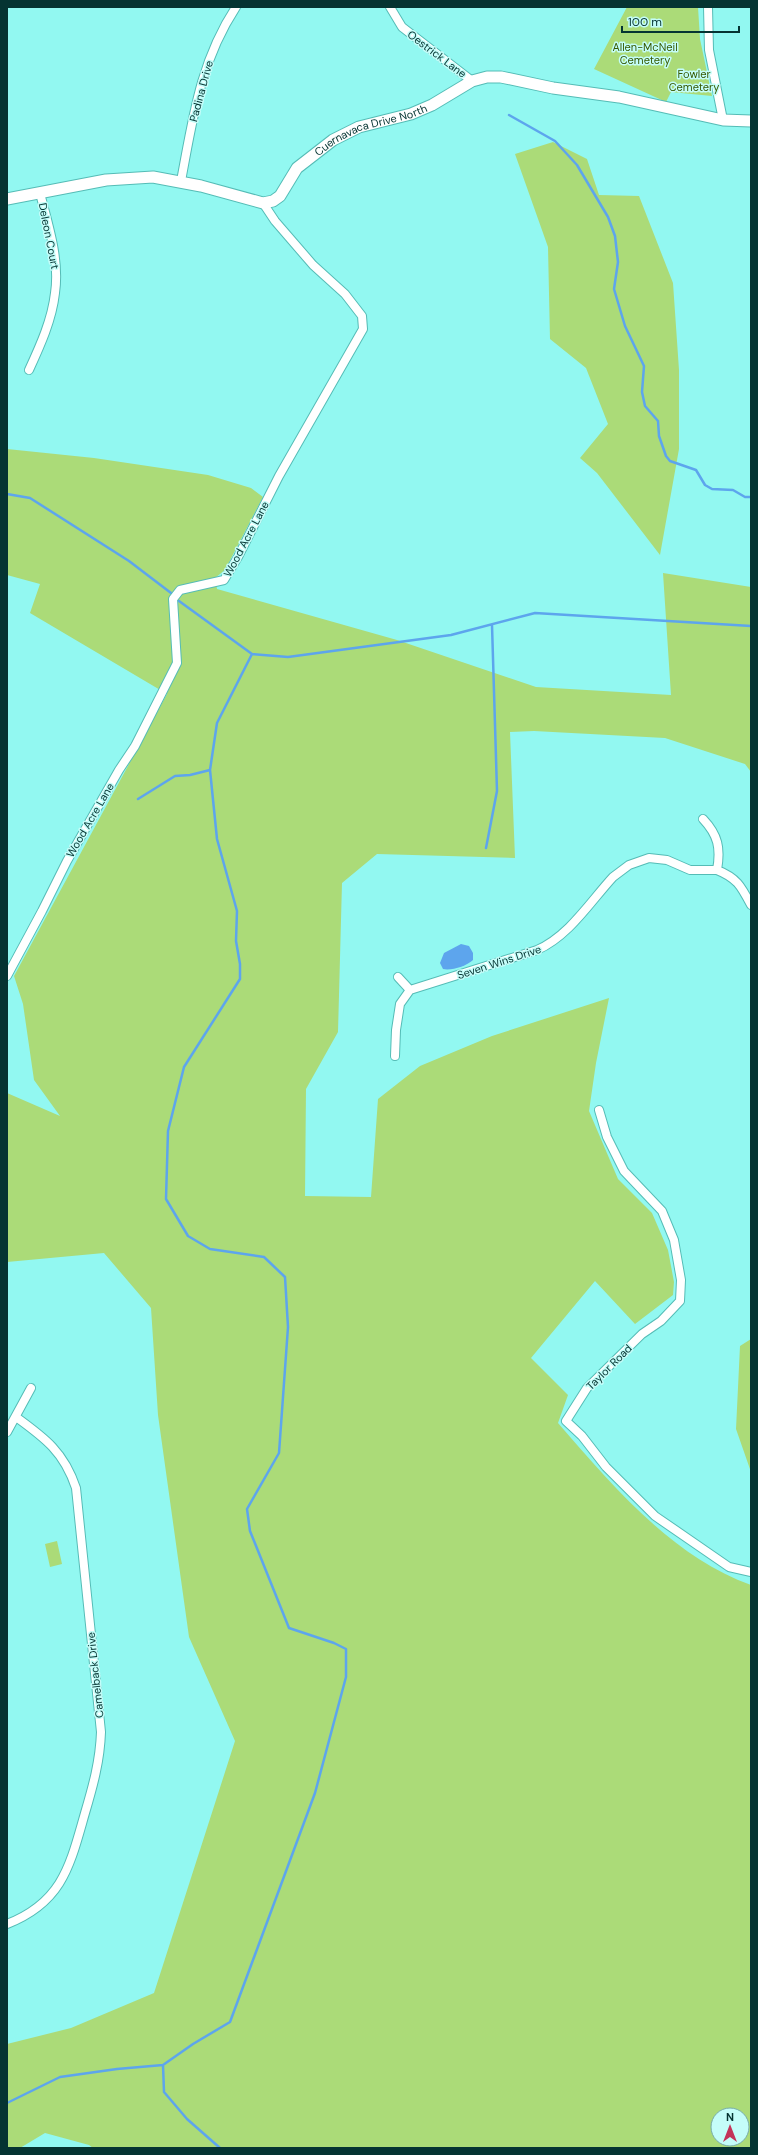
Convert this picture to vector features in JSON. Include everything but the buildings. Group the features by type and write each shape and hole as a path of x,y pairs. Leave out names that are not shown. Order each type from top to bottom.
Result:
{"street":[{"name":"Padina Drive","path":"181,181 203,74 222,30 236,7"},
{"name":"Oestrick Lane","path":"390,7 402,27 472,81"},
{"path":"708,7 709,50 723,120"},
{"name":"Cuernavaca Drive North","path":"263,203 273,201 280,196 297,168 333,140 359,127 410,114 432,105 472,81 487,77 501,77 553,88 619,97 723,120 751,121"},
{"path":"7,199 106,180 153,177 181,181 263,203"},
{"name":"Deleon Court","path":"29,370 42,341 56,293 55,260 40,193"},
{"name":"Wood Acre Lane","path":"7,976 67,861 119,770 135,746 177,663 173,599 180,590 224,580 238,557 279,476 363,328 362,316 345,294 314,266 275,221 263,203"},
{"path":"703,819 718,840 720,856 717,870 730,876 738,882 751,905"},
{"name":"Seven Wins Drive","path":"410,990 537,950 550,944 566,930 613,877 621,870 640,860 649,858 662,859 690,870 717,870"},
{"path":"395,1056 396,1030 400,1004 410,990 398,977"},
{"name":"Taylor Road","path":"599,1110 607,1137 624,1171 662,1211 671,1233 681,1280 680,1301 661,1321 642,1334 587,1388 566,1421 582,1436 606,1467 655,1516 729,1567 751,1572"},
{"path":"7,1432 31,1388"},
{"name":"Camelback Drive","path":"7,1924 22,1917 43,1903 57,1887 67,1872 98,1768 100,1732 76,1488 66,1465 52,1444 16,1417"}],"green space":[{"name":"Allen-McNeil Cemetery","path":"627,7 698,7 700,39 712,96 671,92 666,102 594,69"},
{"path":"553,142 587,159 599,195 639,196 673,283 679,370 679,449 660,555 597,473 580,458 608,424 586,368 550,339 548,247 515,154"},
{"path":"7,449 94,458 208,475 251,488 263,497 225,570 215,578 217,589 397,640 536,687 671,695 663,573 751,587 751,772 745,764 665,738 534,731 510,732 515,858 377,854 342,883 338,1032 306,1089 305,1196 371,1197 378,1099 420,1066 492,1036 609,998 596,1063 589,1111 618,1179 652,1213 668,1250 674,1282 673,1295 635,1324 595,1281 531,1358 568,1395 558,1423 622,1494 669,1538 722,1572 751,1585 751,2148 93,2148 89,2145 45,2133 20,2148 7,2148 7,2044 71,2028 154,1993 235,1741 189,1637 158,1415 151,1308 104,1253 7,1262 7,1093 60,1116 34,1080 23,1004 14,976 167,694 30,613 40,584 7,575"},
{"path":"751,1339 751,1472 736,1429 740,1346"},
{"path":"57,1541 62,1564 50,1567 45,1544"}],"water":[{"path":"461,944 469,946 473,953 473,960 459,968 443,969 440,963 444,953"}],"waterway":[{"path":"509,115 555,141 577,165 608,217 615,236 618,262 614,289 625,326 644,366 642,392 645,406 658,421 659,436 666,456 670,461 696,470 705,485 712,489 733,490 745,497 751,497"},
{"path":"7,494 30,498 129,561 171,593"},
{"path":"179,601 252,654 288,657 451,635 535,613 751,626"},
{"path":"486,848 497,791 492,625"},
{"path":"7,2103 60,2077 117,2069 163,2065 193,2044 230,2022 315,1793 346,1677 346,1649 334,1643 289,1628 250,1531 247,1509 279,1453 288,1327 285,1277 264,1257 210,1249 188,1236 166,1199 168,1131 184,1067 240,979 240,964 236,941 237,911 217,839 210,770 217,723 252,654"},
{"path":"138,799 175,776 190,775 210,770"},
{"path":"163,2065 164,2092 187,2119 220,2148"}],"park label":[{"name":"Fowler Cemetery","path":"694,80"}]}
